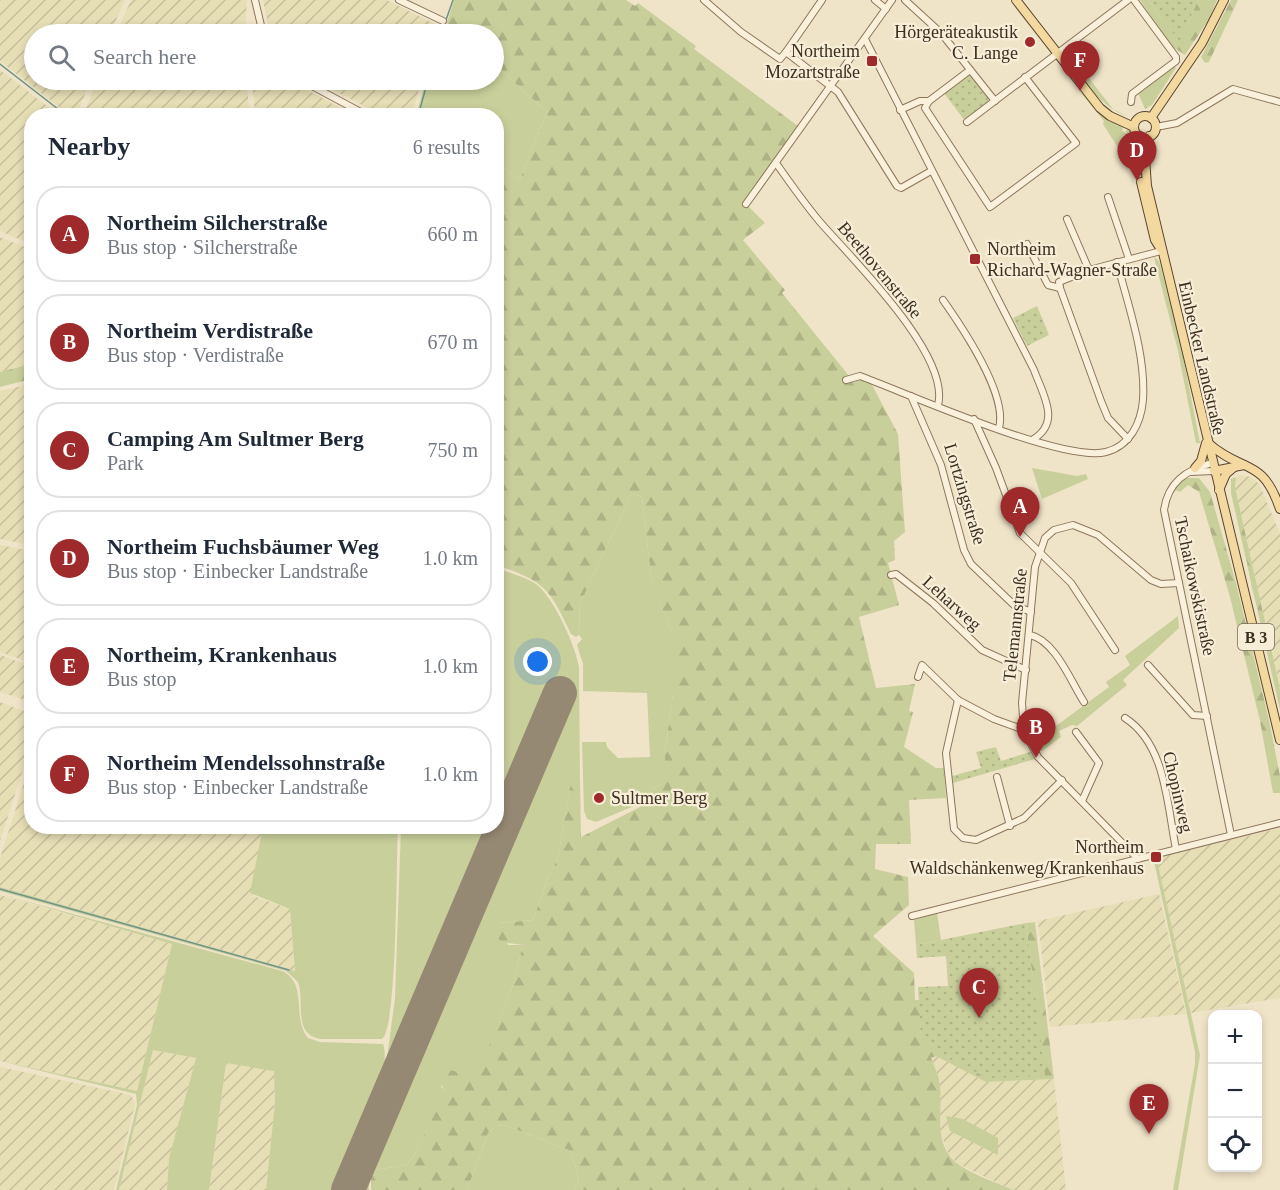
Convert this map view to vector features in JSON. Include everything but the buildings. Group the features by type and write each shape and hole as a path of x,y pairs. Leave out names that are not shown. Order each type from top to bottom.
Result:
{"main road":[{"path":"1016,0 1087,91 1105,112 1134,128 1140,136 1149,136 1156,127 1151,118 1144,116 1138,119 1128,119 1109,111 1087,91"},
{"path":"1151,118 1202,43 1224,0"},
{"path":"1134,128 1138,119"},
{"name":"Einbecker Landstraße","path":"1140,136 1142,187 1155,240 1161,251"},
{"name":"Einbecker Landstraße","path":"1149,136 1146,143 1145,176 1213,467"},
{"path":"1193,470 1201,461 1207,442 1233,464"},
{"path":"1219,491 1233,464"},
{"path":"1213,467 1233,464 1244,465 1258,471 1269,481 1280,509"},
{"name":"B 3","path":"1213,467 1280,740"}],"street":[{"path":"255,0 261,24"},
{"path":"399,0 443,21"},
{"path":"704,0 741,32 780,59 822,0"},
{"path":"875,0 886,9"},
{"path":"746,204 892,0"},
{"path":"905,0 941,33 994,101"},
{"path":"967,122 1128,0"},
{"path":"1131,102 1132,94 1176,61 1176,57 1134,0"},
{"path":"865,39 1029,361 1049,410 1049,421 1045,430 1032,440"},
{"path":"786,52 838,92 897,186 901,188 931,171"},
{"path":"970,70 929,101 925,108 990,207 1076,143 1025,77"},
{"path":"1156,127 1177,123 1233,89 1280,102"},
{"path":"320,90 353,108"},
{"path":"900,110 920,101 929,101"},
{"name":"Beethovenstraße","path":"776,163 818,219 900,315 937,376 940,398 938,405"},
{"path":"1108,197 1129,259"},
{"path":"1067,219 1089,270"},
{"path":"1027,244 1048,285 1060,288"},
{"path":"1128,440 1108,418 1059,282 1089,270 1161,251"},
{"path":"846,380 860,376 1032,440 1063,449 1093,453 1116,449 1128,440 1140,418 1143,384 1140,358 1117,262"},
{"path":"943,300 971,341 984,367 998,407 999,428"},
{"name":"Lortzingstraße","path":"912,396 941,465 964,549 971,564 1014,605 1031,612"},
{"path":"974,419 996,468 1015,524 1022,536 1071,583 1114,650"},
{"path":"1193,470 1213,467"},
{"name":"Tschaikowskistraße","path":"1193,470 1174,481 1165,498 1164,510 1231,835"},
{"name":"Telemannstraße","path":"1024,730 1022,703 1031,612 1038,551 1045,538 1054,530 1073,525 1098,535 1150,580 1166,585 1179,583"},
{"name":"Leharweg","path":"891,575 896,574 933,603 982,650 1026,670"},
{"path":"1030,635 1037,637 1050,648 1084,702"},
{"path":"918,678 922,665 958,700 994,719 1024,730 1034,751 1138,859"},
{"path":"1148,665 1193,715 1207,716"},
{"path":"958,700 946,753 954,829 963,838 975,841 1010,826 1035,810 1062,780"},
{"name":"Chopinweg","path":"1125,718 1150,741 1157,758 1176,849"},
{"path":"1076,732 1097,756 1100,763 1082,801"},
{"path":"997,777 1010,826"},
{"path":"912,916 1279,823"}],"shaded area":[{"path":"0,0 125,0 114,24 24,24 24,80 0,61"},
{"path":"131,0 247,0 246,24 120,24"},
{"path":"263,0 387,0 435,24 268,24"},
{"path":"0,70 50,108 24,108 24,241 0,231"},
{"path":"37,90 87,90 79,108 60,108"},
{"path":"93,90 247,90 249,108 86,108"},
{"path":"253,90 307,90 340,108 254,108"},
{"path":"334,90 419,90 413,108 368,108"},
{"path":"0,237 24,247 24,366 0,372"},
{"path":"24,386 24,544 0,539 0,391"},
{"path":"1240,475 1251,477 1260,485 1280,534 1280,689 1235,488 1236,477"},
{"path":"0,545 24,550 24,661 0,652"},
{"path":"0,655 24,664 24,700 0,692"},
{"path":"0,702 24,711 24,767 0,841"},
{"path":"24,783 24,834 262,834 253,896 290,909 295,971 0,887 0,858"},
{"path":"1280,828 1280,998 1191,1013 1156,858"},
{"path":"1159,894 1186,1014 1050,1027 1038,921"},
{"path":"0,895 172,944 137,1091 0,1061"},
{"path":"153,1050 196,1058 169,1158 167,1190 119,1190"},
{"path":"936,1055 986,1082 1054,1079 1066,1190 1013,1190 958,1164 948,1153 940,1131 938,1113 940,1084 931,1058"},
{"path":"226,1063 274,1070 275,1102 266,1190 209,1190"},
{"path":"0,1067 131,1095 135,1104 114,1190 0,1190"}],"green space":[{"path":"454,0 626,0 635,6 638,3 696,46 694,49 798,126 747,205 765,223 743,240 785,290 782,293 854,382 862,379 871,383 898,434 905,532 894,541 895,560 888,563 899,605 859,617 876,688 915,684 909,711 913,712 904,747 936,768 944,768 946,798 909,800 911,844 876,844 875,869 908,877 909,905 873,936 914,973 915,1000 920,1000 921,1036 1044,1076 1026,923 1035,922 1054,1079 986,1082 936,1056 931,1058 940,1085 940,1127 950,1156 971,1172 1013,1190 574,1190 579,1180 571,1151 505,1125 495,1126 488,1133 467,1190 371,1190 371,1178 375,1170 406,1165 414,1155 445,1093 440,1079 450,1070 464,1077 484,1059 512,988 523,945 501,942 496,928 499,923 533,920 549,875 558,858 570,787 580,780 581,837 640,807 643,794 665,782 665,751 673,694 673,634 652,585 642,497 632,493 580,604 579,635 576,637 571,634 551,596 544,589 526,576 504,568 504,168 520,179 547,112 504,73 504,24 447,23"},
{"path":"1140,0 1149,0 1161,19 1180,40 1198,0 1217,0 1209,19 1185,55 1171,46"},
{"path":"1149,0 1198,0 1180,41 1161,19"},
{"path":"1231,0 1238,0 1209,62 1205,63 1201,57"},
{"path":"1067,50 1112,108 1092,90 1065,55"},
{"path":"1173,65 1176,68 1152,105 1145,109 1138,93"},
{"path":"504,73 547,112 520,179 504,168 504,108 418,108 423,90 504,90"},
{"path":"967,75 973,76 988,96 988,102 965,121 944,93"},
{"path":"1080,92 1124,124 1122,131 1126,133 1128,126 1139,143 1133,144 1134,147 1139,148 1136,170 1132,170 1103,124 1104,121"},
{"path":"1154,257 1159,261 1178,330 1200,443 1196,443 1178,351"},
{"path":"1037,306 1049,335 1027,346 1013,318"},
{"path":"24,366 24,381 0,387 0,372"},
{"path":"1032,468 1077,476 1086,474 1088,479 1042,499"},
{"path":"1236,477 1235,488 1280,689 1280,710 1231,493 1231,479"},
{"path":"1199,478 1210,492 1236,583 1269,720 1280,776 1280,793 1273,793 1260,721 1230,597 1199,492 1188,485 1180,492 1175,490 1181,480"},
{"path":"1235,488 1278,681 1252,588 1234,495"},
{"path":"632,493 642,497 652,584 673,634 673,694 665,751 665,782 643,794 641,803 596,822 587,819 584,811 582,742 606,742 607,747 618,758 650,757 647,693 583,691 583,664 577,645 582,639 579,635 580,604"},
{"path":"504,571 522,577 543,590 563,622 577,658 580,780 570,788 558,858 549,875 533,920 499,923 508,945 523,945 512,988 484,1060 464,1078 441,1086 446,1093 414,1155 406,1165 375,1170 371,1178 395,998 401,834 504,834"},
{"path":"1178,616 1179,628 1123,680 1127,685 1077,726 1072,725 1059,731 1061,737 1042,751 1034,742 1109,687 1106,682 1130,665 1125,656"},
{"path":"996,747 1001,761 1030,752 1035,759 953,783 952,776 981,768 976,752"},
{"path":"262,834 398,834 394,975 387,1028 382,1039 321,1039 312,1036 303,1024 298,982 286,971 0,891 0,887 295,971 290,909 250,893"},
{"path":"1157,860 1200,1055 1178,1190 1173,1190 1195,1064 1195,1052 1154,861"},
{"path":"0,894 282,971 295,984 303,1030 308,1038 320,1042 383,1044 385,1053 382,1090 369,1190 266,1190 275,1102 274,1071 226,1063 209,1190 167,1190 169,1158 196,1058 153,1050 119,1190 116,1190 137,1105 136,1094 0,1061 137,1091 172,944"},
{"path":"937,913 941,940 916,945 914,920"},
{"path":"1026,923 1045,1076 987,1078 938,1053 921,1036 918,987 948,986 946,956 917,958 916,945"},
{"path":"946,1116 963,1119 998,1138 998,1155 950,1131"},
{"path":"505,1125 571,1151 579,1180 574,1190 467,1190 488,1133 495,1126"}],"waterway":[{"path":"446,20 453,0"},
{"path":"0,64 24,83"},
{"path":"34,90 57,108"},
{"path":"420,108 425,90"},
{"path":"0,889 289,970"}],"runway":[{"path":"504,824 560,693"},
{"path":"348,1190 500,834"}],"place":[{"name":"Hörgeräteakustik C. Lange","path":"1030,42"},
{"name":"Northeim Mozartstraße","path":"872,61"},
{"name":"Northeim Mendelssohnstraße","path":"1080,91"},
{"name":"Northeim Fuchsbäumer Weg","path":"1137,181"},
{"name":"Northeim Richard-Wagner-Straße","path":"975,259"},
{"name":"Northeim Silcherstraße","path":"1020,537"},
{"name":"Northeim Verdistraße","path":"1036,758"},
{"name":"Sultmer Berg","path":"599,798"},
{"name":"Northeim Waldschänkenweg/Krankenhaus","path":"1156,857"},
{"name":"Camping Am Sultmer Berg","path":"979,1018"},
{"name":"Northeim, Krankenhaus","path":"1149,1134"}]}
